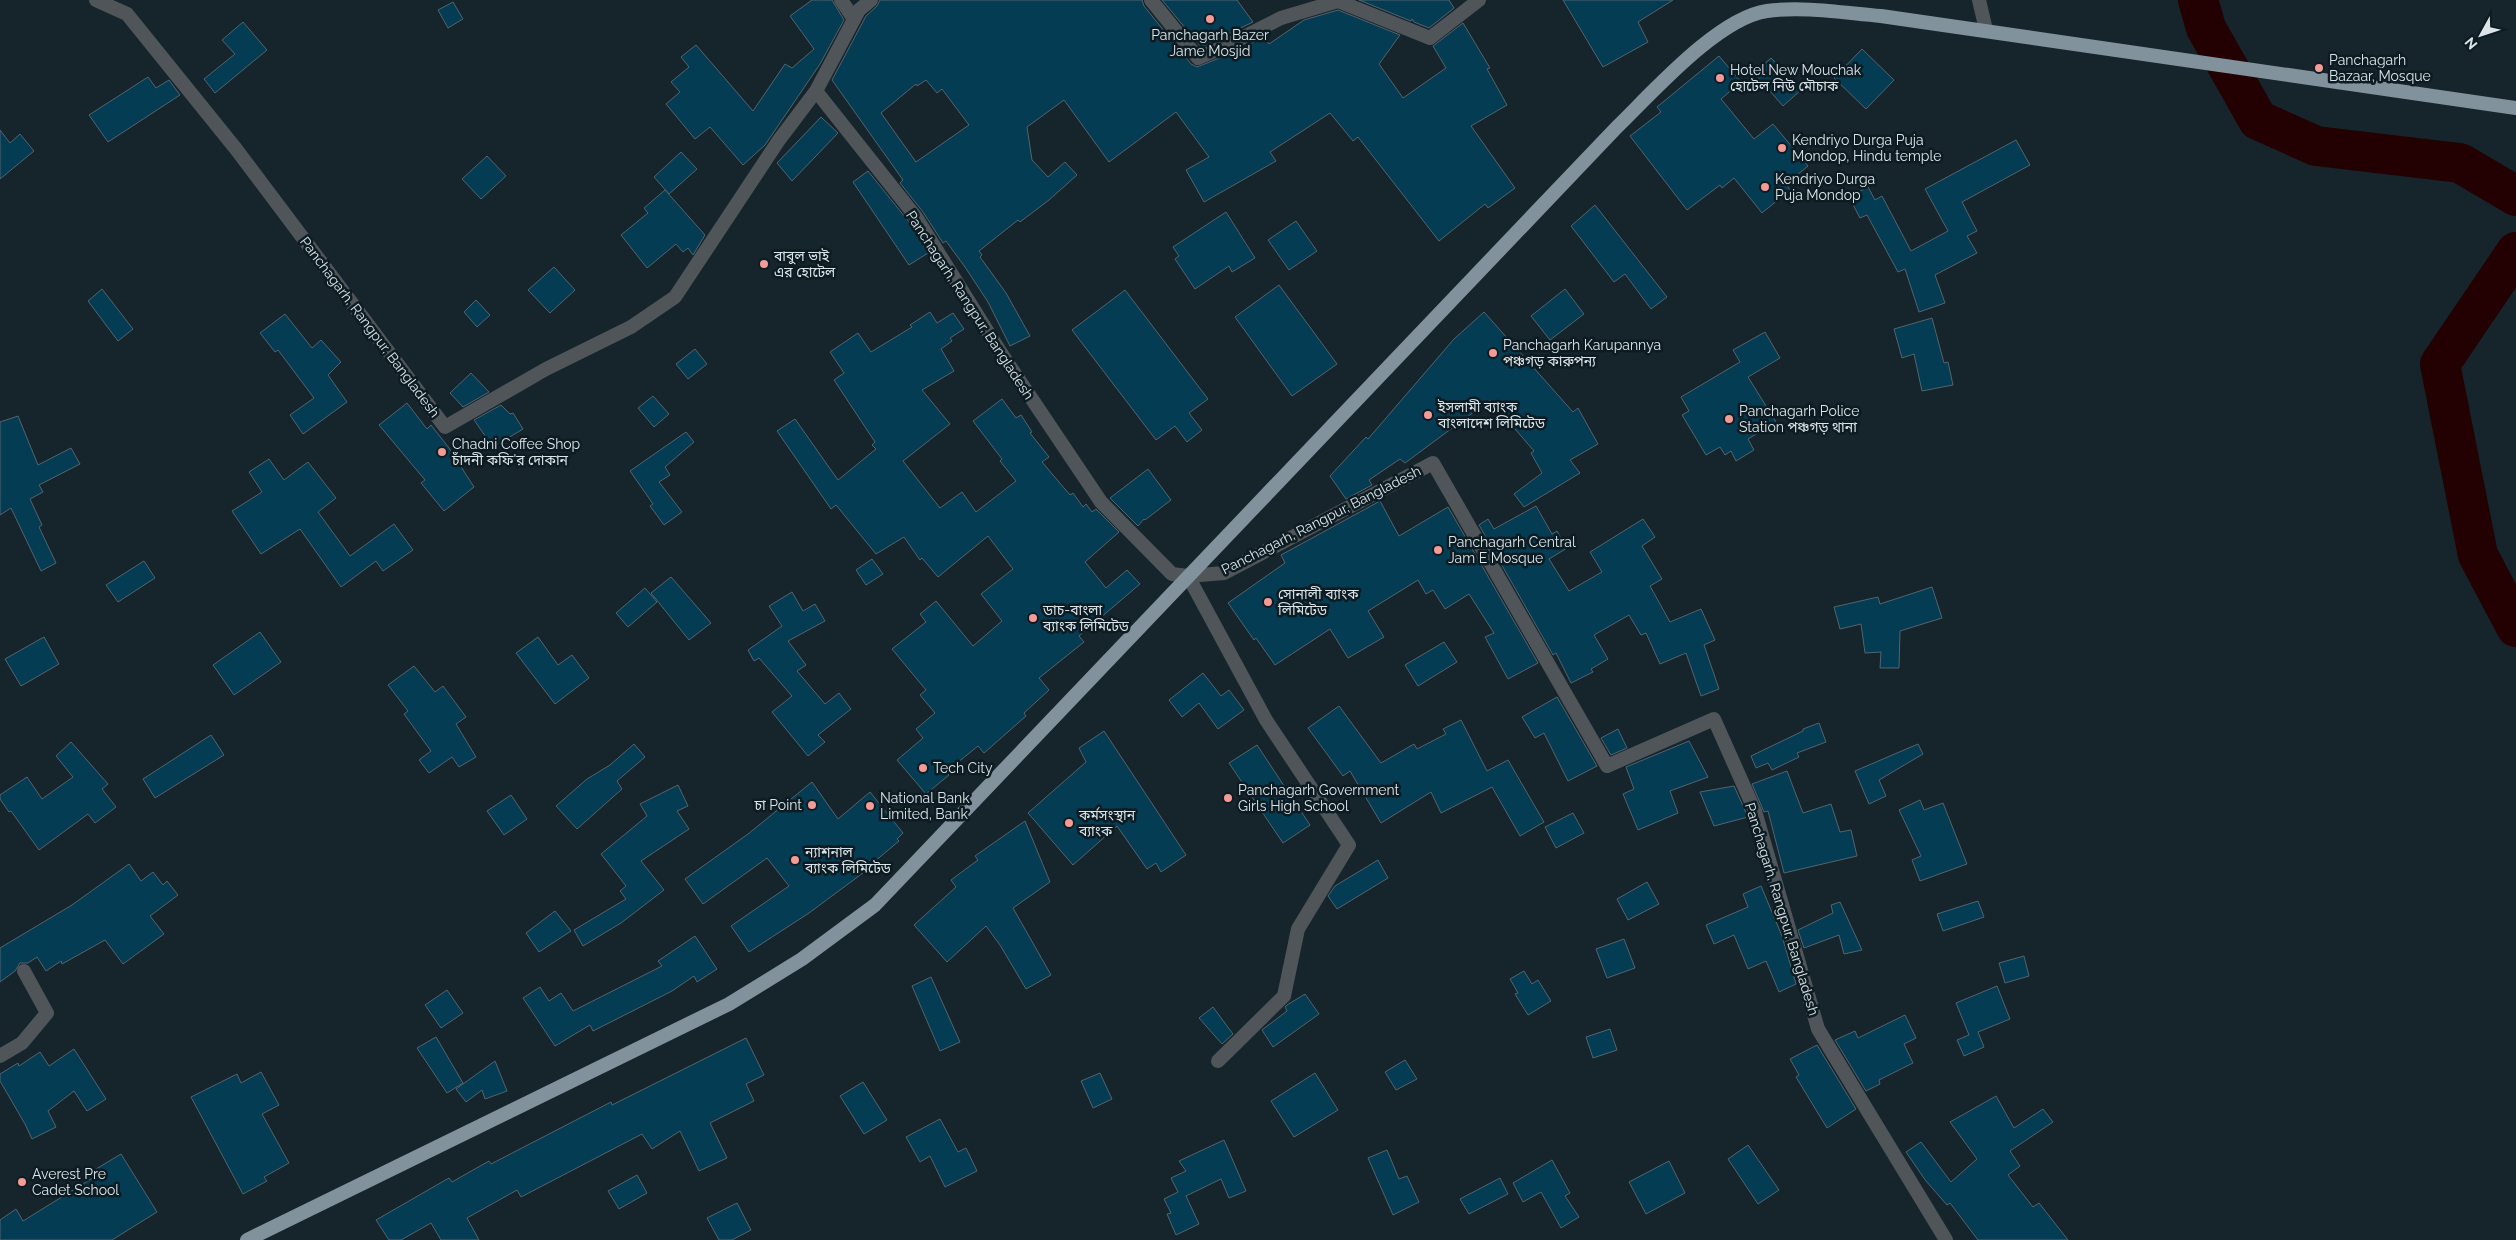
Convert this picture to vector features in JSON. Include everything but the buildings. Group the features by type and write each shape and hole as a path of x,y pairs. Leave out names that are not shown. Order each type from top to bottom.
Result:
{"highway":[{"path":"248,1240 729,1004 802,959 875,905 1617,127 1708,40 1726,28 1764,11 1806,5 2516,108"}],"street":[{"name":"Panchagarh, Rangpur, Bangladesh","path":"96,0 127,14 236,149 445,427 546,369 631,327 675,297 779,140 816,90 859,10 871,0"},
{"path":"841,0 854,19"},
{"path":"1151,0 1198,58 1281,18 1338,0 1430,38 1479,0"},
{"path":"1979,0 1986,30"},
{"name":"Panchagarh, Rangpur, Bangladesh","path":"816,90 916,217 1017,378 1100,502 1172,574 1188,576 1224,573 1433,463 1607,766 1714,719 1755,811 1818,1029 1946,1240"},
{"path":"1188,576 1266,720 1349,846 1298,929 1284,996 1218,1061"},
{"path":"0,1056 22,1043 47,1013 24,971"}],"waterway":[{"path":"2198,0 2206,28 2258,120 2316,146 2460,163 2516,196"},
{"path":"2516,252 2440,364 2478,555 2516,627"}],"place":[{"name":"Panchagarh Bazer Jame Mosjid","path":"1210,19"},
{"name":"Panchagarh Bazaar, Mosque","path":"2319,68"},
{"name":"Hotel New Mouchak হোটেল নিউ মৌচাক","path":"1720,78"},
{"name":"Kendriyo Durga Puja Mondop, Hindu temple","path":"1782,148"},
{"name":"Kendriyo Durga Puja Mondop","path":"1765,187"},
{"name":"বাবুল ভাই এর হোটেল","path":"764,264"},
{"name":"Panchagarh Karupannya পঞ্চগড় কারুপন্য","path":"1493,353"},
{"name":"ইসলামী ব্যাংক বাংলাদেশ লিমিটেড","path":"1428,415"},
{"name":"Panchagarh Police Station পঞ্চগড় থানা","path":"1729,419"},
{"name":"Chadni Coffee Shop চাঁদনী কফি'র দোকান","path":"442,452"},
{"name":"Panchagarh Central Jam E Mosque","path":"1438,550"},
{"name":"সোনালী ব্যাংক লিমিটেড","path":"1268,602"},
{"name":"ডাচ-বাংলা ব্যাংক লিমিটেড","path":"1033,618"},
{"name":"Tech City","path":"923,768"},
{"name":"Panchagarh Government Girls High School","path":"1228,798"},
{"name":"চা Point","path":"812,805"},
{"name":"National Bank Limited, Bank","path":"870,806"},
{"name":"কর্মসংস্থান ব্যাংক","path":"1069,823"},
{"name":"ন্যাশনাল ব্যাংক লিমিটেড","path":"795,860"},
{"name":"Averest Pre Cadet School","path":"22,1182"}]}
